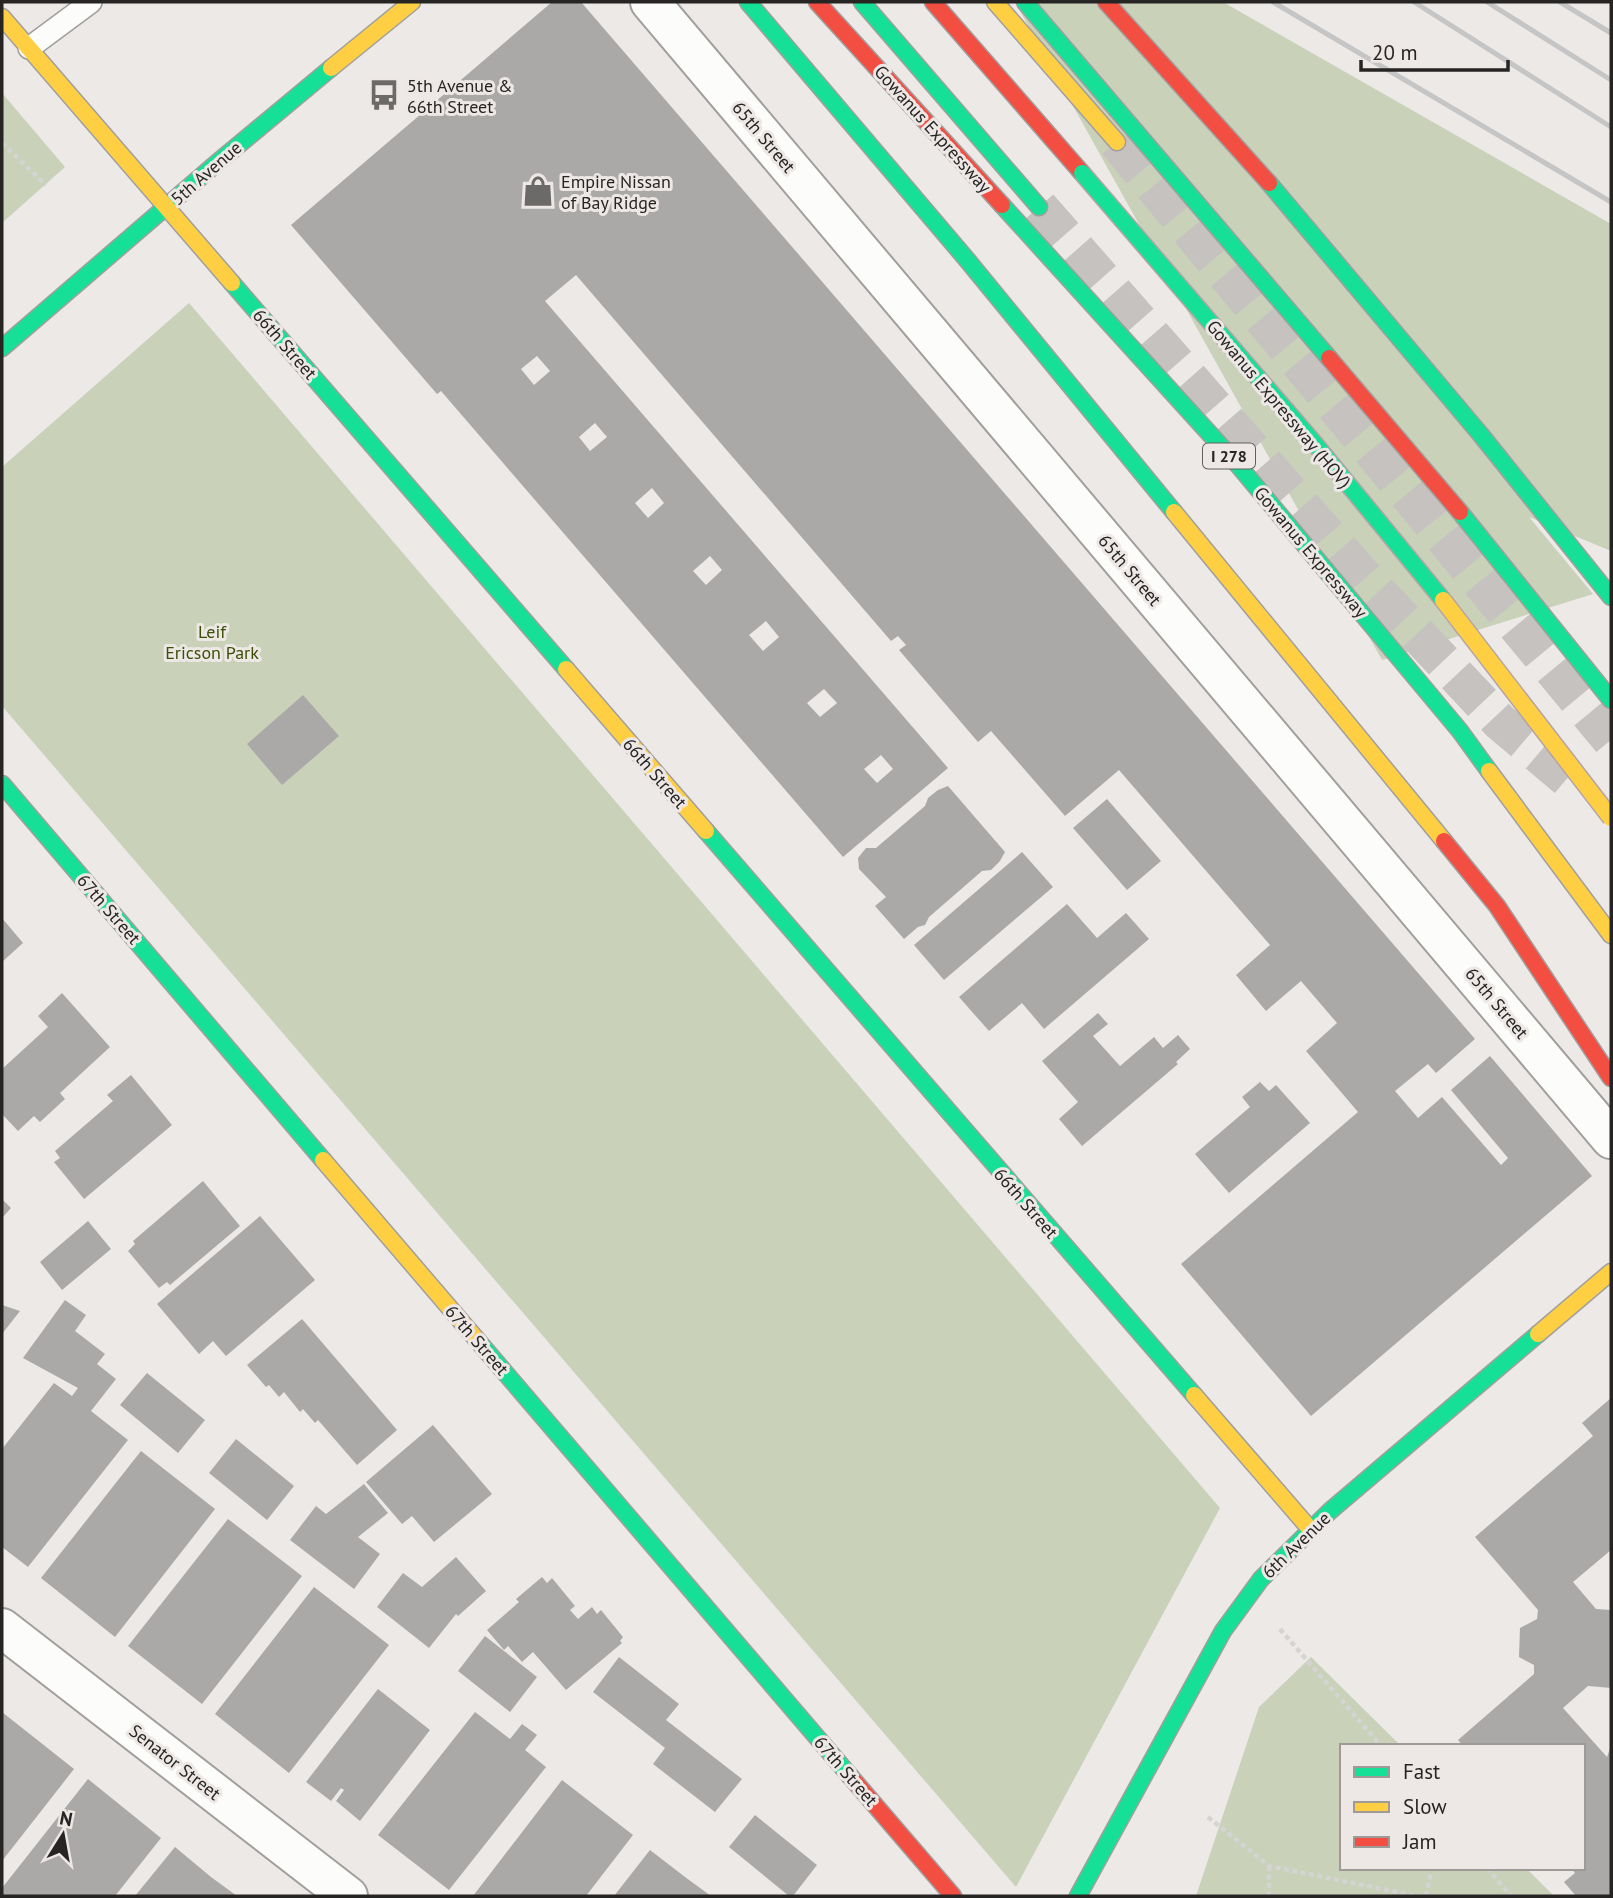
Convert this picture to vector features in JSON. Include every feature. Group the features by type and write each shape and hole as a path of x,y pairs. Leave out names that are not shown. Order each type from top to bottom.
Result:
{"main road":[{"name":"5th Avenue","path":"2,348 412,2"},
{"path":"748,2 968,261 1497,906 1611,1078"},
{"name":"Gowanus Expressway","path":"817,2 1238,465 1460,730 1611,935"},
{"path":"862,2 1039,207"},
{"name":"Gowanus Expressway (HOV)","path":"933,2 1315,444 1444,601 1611,818"},
{"path":"995,2 1117,142"},
{"path":"1025,2 1444,493 1611,700"},
{"path":"1106,2 1256,168 1481,435 1611,597"},
{"name":"66th Street","path":"2,17 1310,1530"},
{"name":"67th Street","path":"2,784 953,1896"},
{"name":"6th Avenue","path":"1078,1896 1235,1612 1266,1572 1310,1530 1611,1272"}],"street":[{"name":"65th Street","path":"650,2 1611,1139"},
{"name":"Senator Street","path":"2,1628 348,1896"}],"lane":[{"path":"29,48 91,2"}],"path":[{"path":"2,143 47,185"},
{"path":"1272,1620 1379,1744"},
{"path":"1208,1817 1269,1866 1417,1896"},
{"path":"1269,1866 1269,1896"},
{"path":"1426,1896 1432,1870"},
{"path":"1489,1870 1511,1896"}],"green space":[{"path":"1015,2 1223,2 1611,224 1611,551 1529,517 1593,594 1382,660"},
{"path":"2,93 65,167 2,223"},
{"name":"Leif Ericson Park","path":"189,303 1220,1508 1016,1887 2,706 2,467"},
{"path":"1311,1657 1399,1744 1340,1744 1340,1870 1528,1870 1554,1896 1196,1896 1259,1707"}],"building":[{"path":"552,2 581,2 1475,1039 1436,1073 1428,1064 1395,1091 1418,1118 1442,1097 1501,1165 1508,1158 1451,1090 1490,1056 1592,1176 1311,1416 1181,1264 1358,1112 1306,1051 1337,1023 1301,981 1266,1011 1236,975 1270,945 1119,770 1065,816 991,731 978,742 899,650 906,645 898,636 891,641 576,275 545,301 948,768 843,857 441,391 437,394 291,225","holes":["537,356 550,371 534,385 521,369","595,423 607,437 590,451 579,437","652,488 664,503 648,518 635,503","710,556 722,570 706,585 693,571","766,621 779,637 763,651 749,635","824,689 837,703 820,717 807,703","881,755 893,769 877,783 864,769"]},
{"path":"303,695 339,736 282,785 247,744"},
{"path":"948,786 1005,852 991,870 982,871 929,917 925,925 918,927 904,939 875,906 886,897 859,869 858,858 866,848 876,848 925,806 928,798"},
{"path":"1107,799 1161,861 1127,890 1073,828"},
{"path":"1022,852 1053,887 944,980 914,945"},
{"path":"1067,904 1097,938 1126,913 1149,939 1044,1029 1022,1003 989,1031 959,997"},
{"path":"2,918 23,943 2,962"},
{"path":"62,993 110,1047 60,1093 65,1099 40,1122 34,1116 18,1131 2,1114 2,1069 48,1027 38,1016"},
{"path":"1098,1013 1108,1024 1093,1036 1120,1066 1154,1037 1163,1048 1178,1035 1190,1049 1176,1062 1178,1064 1082,1146 1059,1119 1078,1102 1042,1061"},
{"path":"131,1075 172,1125 84,1199 54,1162 60,1158 55,1151 113,1101 107,1095"},
{"path":"1260,1082 1269,1091 1276,1085 1310,1123 1229,1193 1195,1154 1250,1107 1242,1097"},
{"path":"203,1181 240,1226 170,1285 167,1282 159,1288 128,1251 135,1244 133,1241"},
{"path":"2,1199 11,1208 2,1218"},
{"path":"260,1216 315,1280 226,1356 213,1341 199,1354 157,1304"},
{"path":"88,1221 111,1249 62,1290 40,1262"},
{"path":"65,1300 86,1315 75,1331 105,1354 97,1364 116,1379 91,1411 128,1440 28,1567 2,1547 2,1449 54,1383 72,1396 78,1388 23,1358"},
{"path":"2,1305 20,1311 2,1334"},
{"path":"302,1319 397,1430 357,1465 318,1420 315,1423 303,1409 300,1412 284,1392 279,1397 269,1385 266,1387 247,1365"},
{"path":"147,1373 205,1420 178,1453 120,1405"},
{"path":"1611,1398 1611,1550 1573,1582 1596,1609 1611,1610 1611,1688 1588,1686 1563,1708 1607,1757 1611,1746 1611,1896 1576,1896 1564,1882 1575,1873 1573,1870 1585,1870 1585,1744 1461,1744 1458,1740 1534,1674 1534,1665 1519,1657 1520,1628 1537,1619 1538,1610 1475,1537 1593,1436 1582,1423"},
{"path":"433,1425 492,1494 434,1542 412,1516 402,1524 366,1482"},
{"path":"236,1439 294,1486 267,1520 209,1473"},
{"path":"141,1451 215,1509 115,1637 41,1578"},
{"path":"364,1484 388,1513 358,1537 380,1554 354,1589 290,1540 316,1506 326,1514"},
{"path":"228,1519 302,1576 202,1704 128,1646"},
{"path":"456,1557 486,1591 458,1616 456,1614 429,1648 377,1607 403,1573 422,1587"},
{"path":"542,1577 547,1583 552,1578 575,1606 570,1610 578,1619 592,1607 597,1614 601,1610 623,1637 620,1641 622,1643 566,1690 533,1652 522,1662 508,1646 504,1650 487,1630 519,1602 516,1599"},
{"path":"314,1587 389,1645 289,1773 215,1714"},
{"path":"485,1636 537,1677 510,1712 458,1671"},
{"path":"619,1657 679,1704 666,1720 742,1779 715,1812 653,1764 665,1748 593,1692"},
{"path":"378,1689 430,1730 360,1821 336,1801 344,1790 341,1788 331,1801 306,1782"},
{"path":"2,1712 74,1769 2,1861"},
{"path":"475,1712 510,1739 522,1724 537,1735 525,1750 546,1767 449,1890 378,1835"},
{"path":"88,1779 161,1838 115,1896 2,1896 2,1888"},
{"path":"562,1780 633,1835 586,1896 473,1896"},
{"path":"755,1815 817,1865 793,1896 789,1896 729,1847"},
{"path":"175,1847 211,1877 237,1896 135,1896"},
{"path":"650,1850 685,1877 711,1896 614,1896"}],"tunnel":[{"path":"1117,142 1611,740"},
{"path":"1039,207 1369,583 1500,722 1577,787"}],"railway":[{"path":"1273,2 1611,202"},
{"path":"1414,2 1611,127"},
{"path":"1487,2 1611,80"},
{"path":"1560,2 1611,33"}],"traffic: fast":[{"path":"748,2 968,261 1174,512"},
{"path":"862,2 1039,207"},
{"path":"1025,2 1329,358"},
{"path":"2,348 331,68"},
{"path":"1082,173 1315,444 1443,600"},
{"path":"1269,183 1481,435 1611,597"},
{"path":"1002,205 1238,465 1460,731 1489,771"},
{"path":"232,283 566,669"},
{"path":"1460,512 1611,700"},
{"path":"2,784 323,1160"},
{"path":"706,831 1194,1395"},
{"path":"1078,1896 1223,1631 1261,1579 1330,1511 1538,1334"},
{"path":"478,1341 850,1776"}],"traffic: slow":[{"path":"331,68 412,2"},
{"path":"995,2 1117,142"},
{"path":"2,17 232,283"},
{"path":"1174,512 1444,841"},
{"path":"1443,600 1611,818"},
{"path":"566,669 706,831"},
{"path":"1489,771 1611,935"},
{"path":"323,1160 478,1341"},
{"path":"1538,1334 1611,1272"},
{"path":"1194,1395 1310,1529"}],"traffic: jam":[{"path":"817,2 1002,205"},
{"path":"933,2 1082,173"},
{"path":"1106,2 1269,183"},
{"path":"1329,358 1460,512"},
{"path":"1444,841 1497,906 1611,1078"},
{"path":"850,1776 953,1896"}],"place":[{"name":"5th Avenue & 66th Street","path":"384,95"},
{"name":"Empire Nissan of Bay Ridge","path":"538,191"}]}
